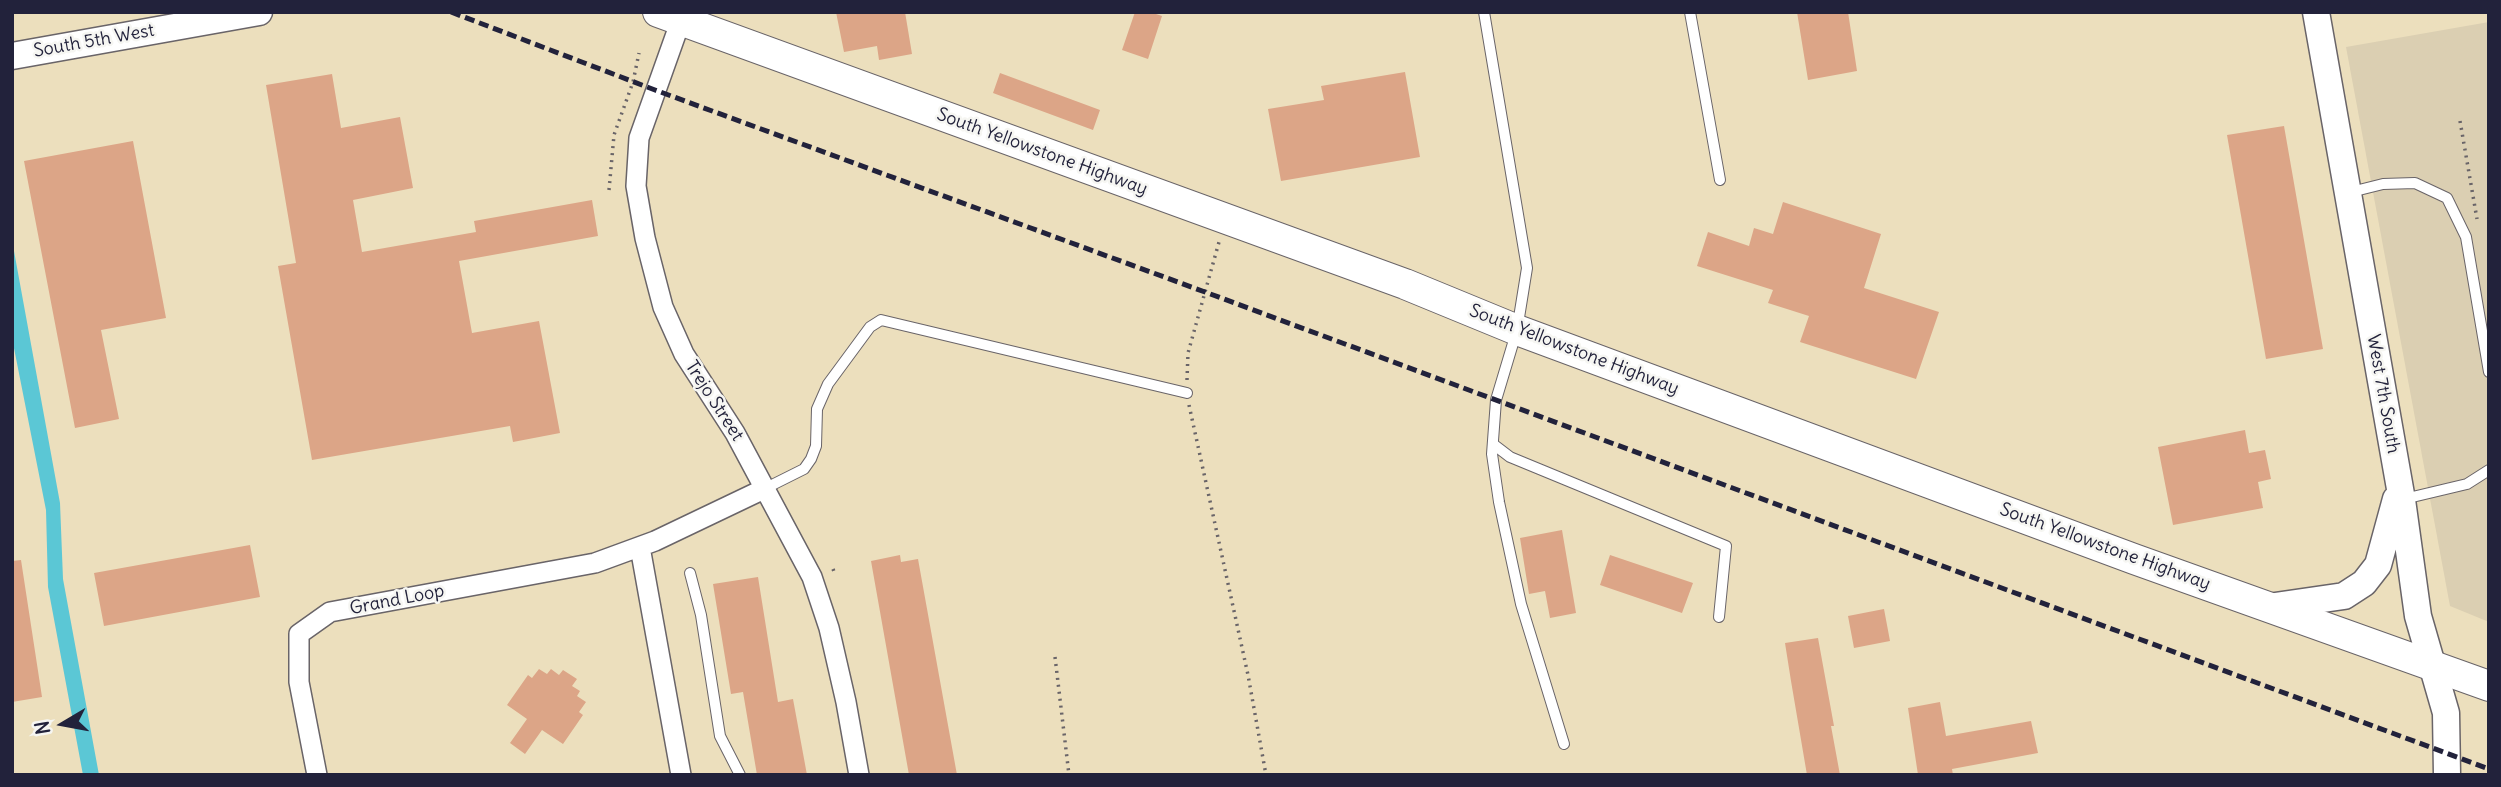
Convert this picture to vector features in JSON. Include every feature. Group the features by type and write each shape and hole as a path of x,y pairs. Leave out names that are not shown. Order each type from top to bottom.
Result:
{"main road":[{"name":"South 5th West","path":"12,56 259,12"},
{"name":"West 7th South","path":"2316,12 2400,493 2418,616 2446,713 2447,775"},
{"name":"South Yellowstone Highway","path":"675,15 1405,284 1517,330 2489,686"},
{"path":"2268,607 2344,596 2364,583 2378,565 2400,493"}],"street":[{"name":"Trejo Street","path":"675,15 639,138 636,186 645,238 663,307 684,355 735,433 813,577 829,628 859,775"},
{"name":"Grand Loop","path":"317,775 299,682 299,634 330,612 595,563 640,547 766,488"},
{"path":"640,547 681,775"}],"lane":[{"path":"1484,12 1527,268 1517,330 1496,400 1493,444 1499,502 1521,604 1564,744"},
{"path":"1690,12 1720,180"},
{"path":"2347,193 2383,184 2416,183 2447,198 2466,237 2489,372"},
{"path":"766,488 804,469 811,459 816,446 817,409 828,384 870,327 881,320 1186,393"},
{"path":"1493,444 1510,457 1726,546 1718,617"},
{"path":"2400,493 2467,484 2489,470"},
{"path":"690,573 701,615 720,736 740,775"}],"path":[{"path":"609,190 614,135 633,82 639,53"},
{"path":"2460,121 2477,219"},
{"path":"1225,219 1188,352 1186,393 1248,675 1266,775"},
{"path":"1055,657 1069,775"}],"shaded area":[{"path":"2489,22 2489,622 2450,606 2346,47"}],"water":[{"path":"12,240 60,503 63,579 99,775 83,775 48,587 46,510 12,338"}],"building":[{"path":"836,12 905,12 912,54 879,60 877,46 844,52"},
{"path":"1135,12 1150,12 1162,16 1148,59 1122,50"},
{"path":"1797,12 1848,12 1857,71 1808,80"},
{"path":"1405,72 1420,157 1281,181 1268,109 1324,100 1321,86"},
{"path":"1000,73 1100,110 1093,130 993,93"},
{"path":"332,74 341,128 400,117 413,188 353,200 362,252 476,232 474,221 592,200 598,236 459,261 472,333 539,321 560,433 513,442 510,426 312,460 278,266 296,263 266,85"},
{"path":"2284,126 2323,349 2266,359 2227,135"},
{"path":"133,141 166,318 101,330 119,419 75,428 24,161"},
{"path":"1783,202 1881,234 1864,288 1939,312 1916,379 1800,342 1809,316 1768,303 1773,290 1697,266 1708,232 1749,246 1754,228 1773,234"},
{"path":"2245,430 2249,453 2265,450 2271,479 2258,482 2263,508 2173,525 2158,447"},
{"path":"1562,530 1576,613 1550,618 1545,591 1529,594 1520,538"},
{"path":"250,545 260,597 104,626 94,573"},
{"path":"900,555 901,562 918,559 957,775 909,775 871,561"},
{"path":"1610,555 1693,583 1682,613 1600,585"},
{"path":"21,560 42,697 12,702 12,561"},
{"path":"758,577 778,702 793,699 807,775 757,775 743,692 731,694 713,584"},
{"path":"1884,609 1890,641 1854,648 1848,616"},
{"path":"1818,638 1840,775 1807,775 1791,681 1785,643"},
{"path":"539,669 547,674 551,669 559,675 563,670 577,679 572,686 580,691 577,696 586,702 579,712 583,715 563,744 542,730 525,754 510,743 527,719 507,705 528,675 532,678"},
{"path":"1940,702 1946,736 2031,721 2038,753 1952,769 1953,775 1918,775 1908,708"}],"railway":[{"path":"451,12 2489,769"}]}
